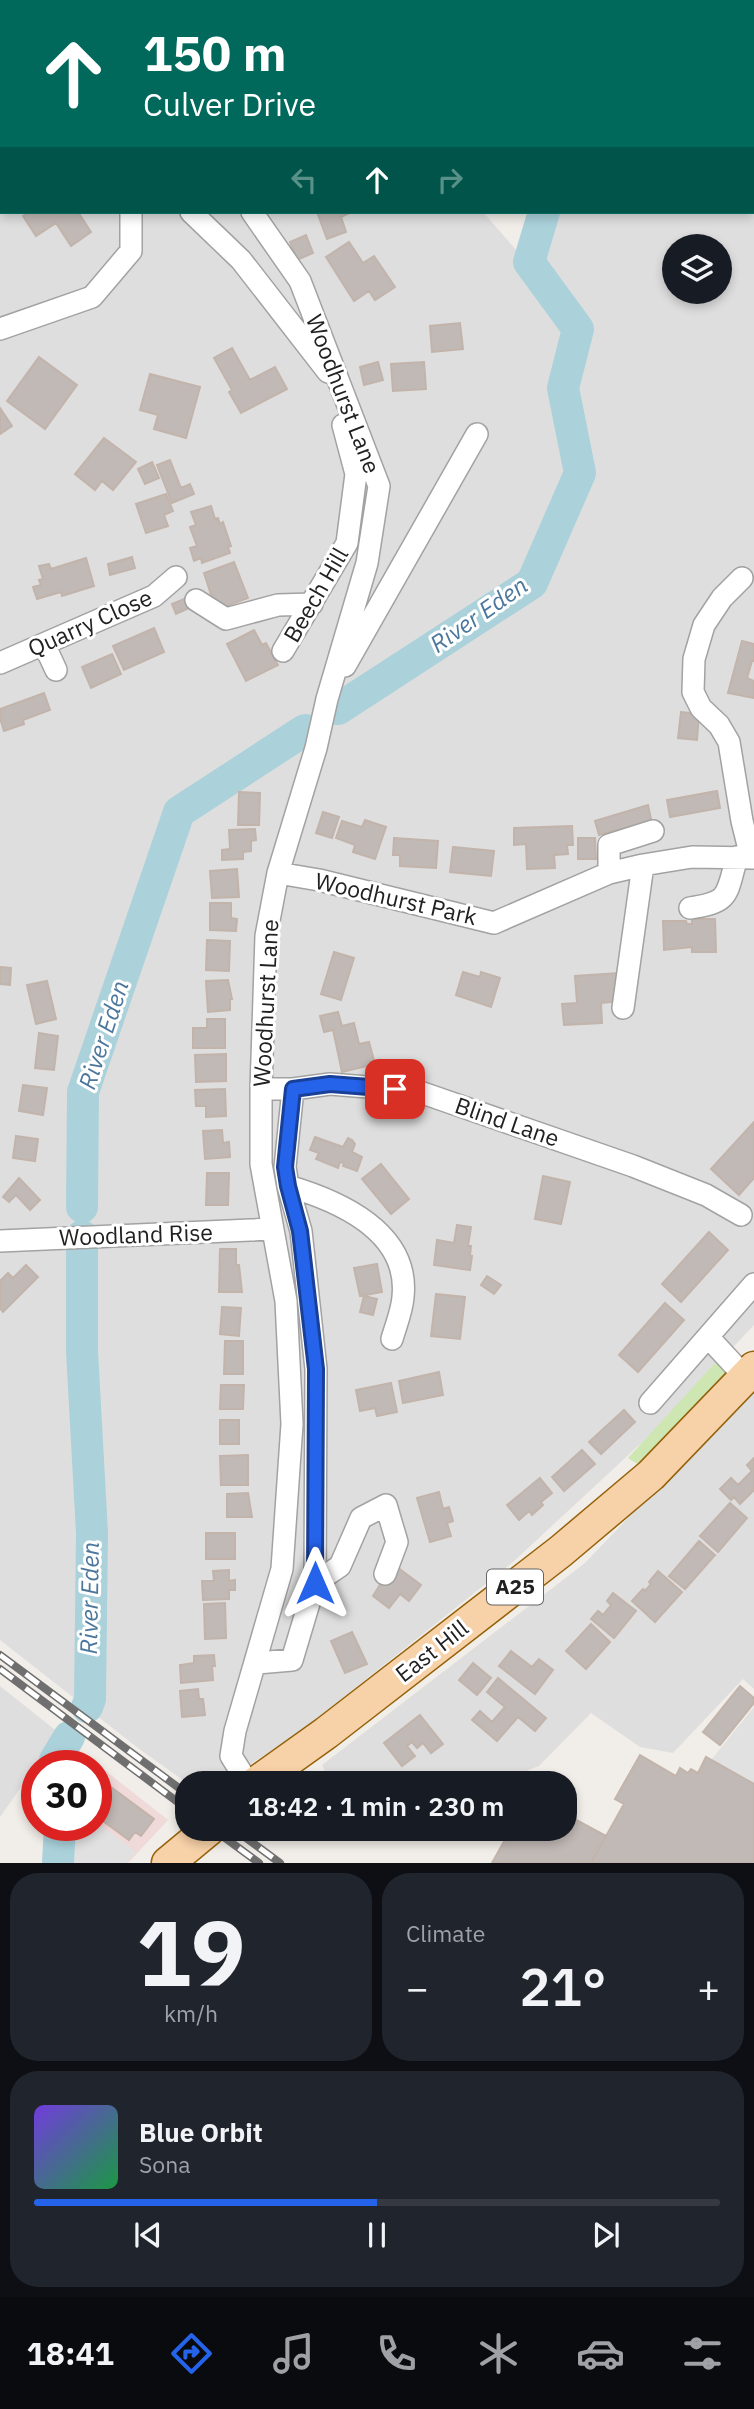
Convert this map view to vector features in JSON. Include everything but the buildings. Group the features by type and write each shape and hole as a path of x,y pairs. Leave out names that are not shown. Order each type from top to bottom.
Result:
{"main road":[{"name":"East Hill","path":"273,1771 561,1551 651,1475 750,1373"},
{"path":"168,1863 195,1841"}],"street":[{"path":"0,330 92,297 131,251 131,214"},
{"path":"193,214 241,260 336,382"},
{"name":"Woodhurst Lane","path":"240,1771 231,1756 235,1731 257,1663 282,1569 292,1424 286,1301 261,1164 266,936 278,873 367,563 379,486 336,382 300,281 253,214"},
{"name":"Beech Hill","path":"283,651 348,543 356,474 336,382"},
{"path":"327,699 477,434"},
{"name":"Quarry Close","path":"0,663 155,596 176,577"},
{"path":"690,908 714,904 726,896 747,858 729,741 719,725 701,708 693,692 694,659 704,625 723,598 742,578"},
{"path":"196,600 226,619 278,605 312,604"},
{"path":"44,644 56,670"},
{"path":"609,873 609,845 653,831"},
{"name":"Woodhurst Park","path":"278,873 319,880 494,923 609,873 692,856 747,858"},
{"path":"623,1009 643,865"},
{"name":"Blind Lane","path":"261,1089 293,1089 330,1084 417,1091 633,1166 706,1195 741,1215"},
{"path":"257,1663 292,1660 315,1583 316,1369 300,1231 285,1167 293,1089"},
{"path":"288,1186 320,1196 367,1221 393,1248 402,1269 403,1296 392,1339"},
{"name":"Woodland Rise","path":"0,1241 272,1229"},
{"path":"650,1403 754,1284"},
{"path":"709,1338 750,1373"},
{"path":"315,1583 340,1566 361,1518 386,1505 397,1542 385,1574"}],"shaded area":[{"path":"0,214 485,214 517,251 529,214 754,214 754,1325 651,1434 513,1562 301,1731 240,1771 175,1771 175,1774 0,1640"},
{"path":"754,1386 754,1689 743,1679 673,1753 640,1747 591,1713 539,1766 526,1771 325,1771 322,1765 585,1563"},
{"path":"0,1686 59,1733 47,1750 21,1750 21,1787 0,1817"},
{"path":"754,1707 754,1784 711,1760"},
{"path":"70,1743 79,1750 70,1750"},
{"path":"112,1776 168,1820 128,1863 65,1863 67,1841 112,1841"},
{"path":"112,1834 136,1852 126,1863 66,1863 67,1841 112,1841"}],"green space":[{"path":"715,1363 722,1366 726,1374 647,1462 639,1465 628,1458"}],"waterway":[{"name":"River Eden","path":"338,709 532,583 580,473 563,388 578,329 529,262 543,214"},
{"name":"River Eden","path":"82,1207 83,1092 179,812 305,730"},
{"name":"River Eden","path":"82,1236 82,1351 92,1533 90,1699 87,1707"},
{"name":"River Eden","path":"61,1750 69,1737"},
{"name":"River Eden","path":"58,1863 59,1841"}],"railway":[{"path":"0,1655 175,1785"},
{"path":"0,1669 175,1800"},
{"path":"229,1841 259,1863"},
{"path":"250,1841 280,1863"}],"route":[{"path":"315,1583 316,1369 300,1231 285,1167 293,1089 330,1084 395,1089"}]}
